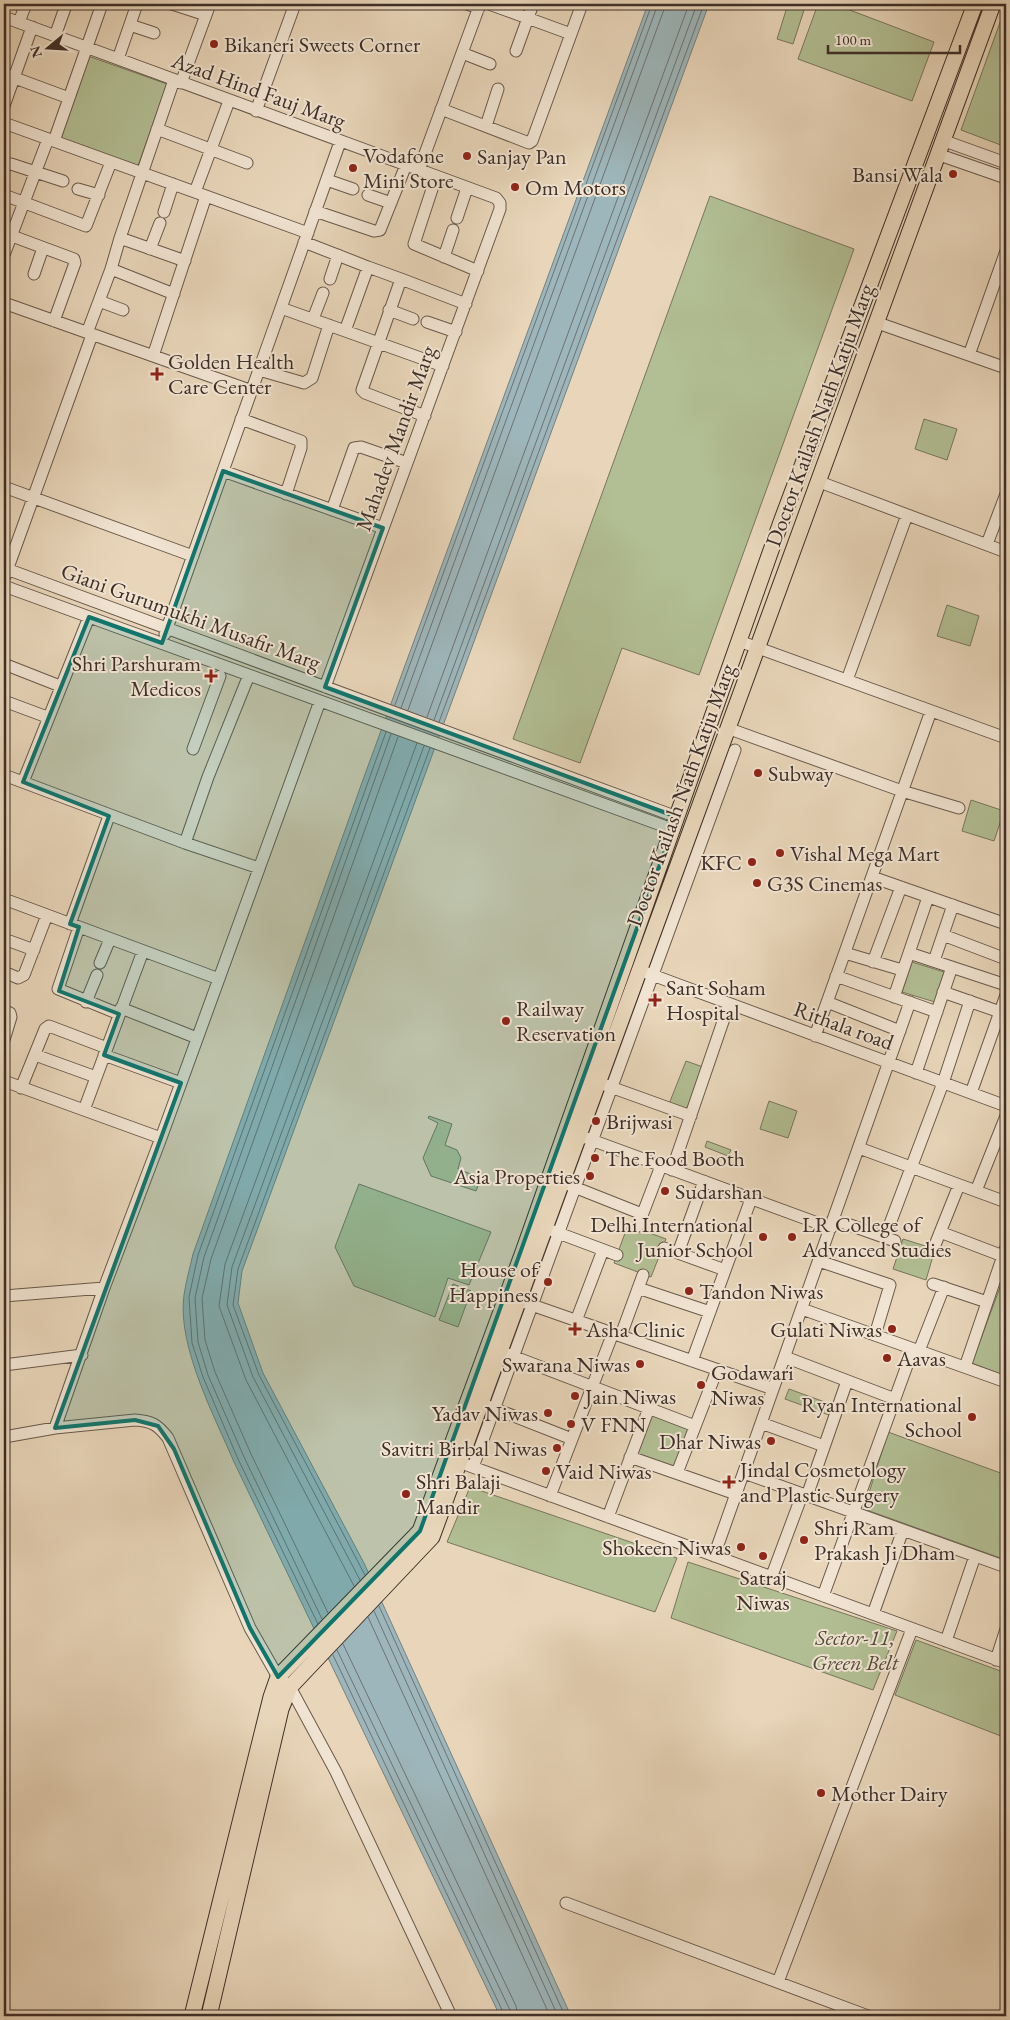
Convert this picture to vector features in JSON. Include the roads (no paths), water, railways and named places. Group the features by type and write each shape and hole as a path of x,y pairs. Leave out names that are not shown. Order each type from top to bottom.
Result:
{"main road":[{"name":"Doctor Kailash Nath Katju Marg","path":"460,1463 523,1252 674,823 843,356 975,4"},
{"name":"Doctor Kailash Nath Katju Marg","path":"310,1656 382,1580 420,1530 460,1463 488,1406 646,973 727,728 756,647 993,4"},
{"path":"843,356 860,362"},
{"path":"192,2016 269,1706 278,1677 310,1656"},
{"path":"209,2016 281,1709 290,1687 310,1656"}],"street":[{"path":"19,22 26,4"},
{"path":"4,255 7,234 24,202 35,172 69,98 102,4"},
{"path":"118,59 137,4"},
{"path":"172,4 206,15"},
{"path":"5,573 33,498 157,129 210,4"},
{"path":"256,111 295,4"},
{"path":"467,4 483,5 528,18 571,34"},
{"path":"516,51 533,4"},
{"path":"441,109 525,143 532,140 582,4"},
{"path":"419,170 462,53 483,5"},
{"path":"55,36 65,8"},
{"name":"Azad Hind Fauj Marg","path":"4,17 496,198 500,203"},
{"path":"130,25 154,33"},
{"path":"4,106 9,75 32,27"},
{"path":"462,53 490,64"},
{"path":"9,75 69,98"},
{"path":"486,126 498,89"},
{"path":"153,356 185,261 211,150 229,101"},
{"path":"4,123 201,194 306,237 338,255 466,304"},
{"path":"157,129 247,163"},
{"path":"162,643 340,142"},
{"path":"940,147 1006,163"},
{"path":"940,147 1006,178"},
{"path":"4,195 86,226 111,162"},
{"path":"11,164 63,182"},
{"path":"315,212 377,231 381,228 406,165"},
{"path":"436,176 414,242 417,246 478,271"},
{"path":"327,180 353,189"},
{"path":"150,249 173,184"},
{"path":"457,218 467,188"},
{"path":"78,189 99,195"},
{"path":"368,195 391,202"},
{"name":"Mahadev Mandir Marg","path":"325,687 456,332 500,209 500,203"},
{"path":"444,257 453,230"},
{"path":"7,234 75,261 54,321"},
{"path":"120,238 185,261"},
{"path":"34,274 43,248"},
{"path":"969,355 1006,251"},
{"path":"330,279 338,255"},
{"path":"345,331 368,267"},
{"path":"111,269 174,294"},
{"path":"400,279 362,387 363,392 425,416"},
{"path":"313,320 322,293"},
{"path":"99,301 123,310"},
{"path":"4,303 252,391"},
{"path":"281,308 443,366"},
{"path":"389,310 413,318"},
{"path":"427,322 456,332"},
{"path":"875,322 1006,368"},
{"path":"259,370 304,384 308,382 312,378 329,325"},
{"path":"241,419 301,441 302,448 286,494"},
{"path":"332,510 354,448 361,447 407,463"},
{"path":"223,471 384,528"},
{"path":"817,481 1006,552"},
{"path":"4,487 193,556"},
{"path":"987,544 1006,494"},
{"path":"847,680 907,515"},
{"name":"Giani Gurumukhi Musafir Marg","path":"5,573 167,628 458,736 674,823"},
{"name":"Giani Gurumukhi Musafir Marg","path":"4,586 452,749 674,823"},
{"path":"23,782 47,717 89,617"},
{"path":"739,641 1006,738"},
{"path":"4,664 60,686"},
{"path":"185,843 208,777 249,674"},
{"path":"193,749 220,676"},
{"path":"4,701 47,717"},
{"path":"55,1428 82,1356 104,1288 161,1138 320,701"},
{"path":"815,1036 931,711"},
{"path":"727,728 902,791 958,808"},
{"path":"646,973 735,750"},
{"path":"4,775 109,816 259,868"},
{"path":"109,816 75,926 58,990 86,1002 120,1011 197,1038"},
{"path":"872,877 1006,924"},
{"path":"873,962 901,887"},
{"path":"894,996 928,896"},
{"path":"4,899 219,979"},
{"path":"934,961 953,905"},
{"path":"4,972 23,977 47,916"},
{"path":"943,936 1006,959"},
{"path":"4,939 34,950"},
{"path":"100,963 110,939"},
{"path":"84,1110 142,951"},
{"path":"845,953 902,970"},
{"path":"908,953 1006,985"},
{"name":"Rithala road","path":"624,965 1006,1106"},
{"path":"916,1073 952,967"},
{"path":"86,1002 97,975"},
{"path":"836,976 937,1012"},
{"path":"943,992 1000,1012"},
{"path":"971,1093 1006,995"},
{"path":"586,1138 751,1199 890,1239 911,1167 943,1083 970,1001"},
{"path":"828,1002 900,1031"},
{"path":"714,1556 910,1002"},
{"path":"672,1170 729,1004"},
{"path":"4,1011 10,1013 11,1017 4,1040"},
{"path":"21,1088 49,1026 105,1052 181,1083"},
{"path":"35,1056 96,1078"},
{"path":"4,1080 21,1088 161,1138"},
{"path":"605,1085 691,1116"},
{"path":"976,1191 1006,1116"},
{"path":"858,1148 1006,1202"},
{"path":"638,1226 661,1166"},
{"path":"678,1253 704,1182"},
{"path":"569,1185 642,1214"},
{"path":"935,1245 959,1185"},
{"path":"692,1361 751,1199"},
{"path":"552,1230 617,1255"},
{"path":"940,1232 1005,1252 965,1367"},
{"path":"664,1248 725,1270"},
{"path":"576,1321 602,1250"},
{"path":"819,1261 890,1285 875,1335"},
{"path":"550,1496 592,1386 643,1276"},
{"path":"823,1596 895,1399 916,1350 938,1285 987,1302"},
{"path":"4,1296 104,1288"},
{"path":"638,1288 710,1312"},
{"path":"526,1303 773,1389"},
{"path":"802,1309 1006,1382"},
{"path":"507,1354 695,1426"},
{"path":"4,1365 82,1356"},
{"path":"785,1358 895,1399"},
{"path":"677,1473 717,1370"},
{"path":"771,1578 824,1446 847,1381"},
{"path":"488,1406 572,1439"},
{"path":"608,1517 648,1408"},
{"path":"4,1437 55,1428 135,1420 148,1420 158,1426 174,1449 250,1628 278,1677 290,1687 336,1772 451,2016"},
{"path":"762,1423 824,1446"},
{"path":"630,1457 736,1494"},
{"path":"460,1463 1001,1661 1006,1629"},
{"path":"744,1473 1006,1567"},
{"path":"873,1614 903,1530"},
{"path":"946,1641 976,1556"},
{"path":"778,1982 912,1629"},
{"path":"566,1903 868,2016"}],"water":[{"path":"648,4 709,4 242,1271 238,1303 263,1373 364,1563 571,2016 500,2016 234,1462 191,1358 183,1315 184,1295 193,1254 364,777"}],"place":[{"name":"Bikaneri Sweets Corner","path":"214,44"},
{"name":"Sanjay Pan","path":"467,156"},
{"name":"Vodafone Mini Store","path":"353,168"},
{"name":"Bansi Wala","path":"953,174"},
{"name":"Om Motors","path":"515,187"},
{"name":"Golden Health Care Center","path":"157,374"},
{"name":"Shri Parshuram Medicos","path":"211,676"},
{"name":"Subway","path":"758,773"},
{"name":"Vishal Mega Mart","path":"780,853"},
{"name":"KFC","path":"752,862"},
{"name":"G3S Cinemas","path":"757,883"},
{"name":"Sant Soham Hospital","path":"655,1000"},
{"name":"Railway Reservation","path":"506,1021"},
{"name":"Brijwasi","path":"596,1121"},
{"name":"The Food Booth","path":"595,1158"},
{"name":"Asia Properties","path":"590,1176"},
{"name":"Sudarshan","path":"665,1191"},
{"name":"Delhi International Junior School","path":"763,1237"},
{"name":"LR College of Advanced Studies","path":"792,1237"},
{"name":"House of Happiness","path":"548,1282"},
{"name":"Tandon Niwas","path":"689,1291"},
{"name":"Asha Clinic","path":"575,1329"},
{"name":"Gulati Niwas","path":"892,1329"},
{"name":"Aavas","path":"887,1358"},
{"name":"Swarana Niwas","path":"640,1364"},
{"name":"Godawari Niwas","path":"701,1385"},
{"name":"Jain Niwas","path":"575,1396"},
{"name":"Yadav Niwas","path":"548,1413"},
{"name":"Ryan International School","path":"972,1417"},
{"name":"V FNN","path":"571,1424"},
{"name":"Dhar Niwas","path":"771,1441"},
{"name":"Savitri Birbal Niwas","path":"557,1448"},
{"name":"Vaid Niwas","path":"546,1471"},
{"name":"Jindal Cosmetology and Plastic Surgery","path":"729,1482"},
{"name":"Shri Balaji Mandir","path":"406,1494"},
{"name":"Shri Ram Prakash Ji Dham","path":"804,1540"},
{"name":"Shokeen Niwas","path":"741,1547"},
{"name":"Satraj Niwas","path":"763,1556"},
{"name":"Mother Dairy","path":"821,1793"}],"park label":[{"name":"Sector-11, Green Belt","path":"855,1650"}]}
